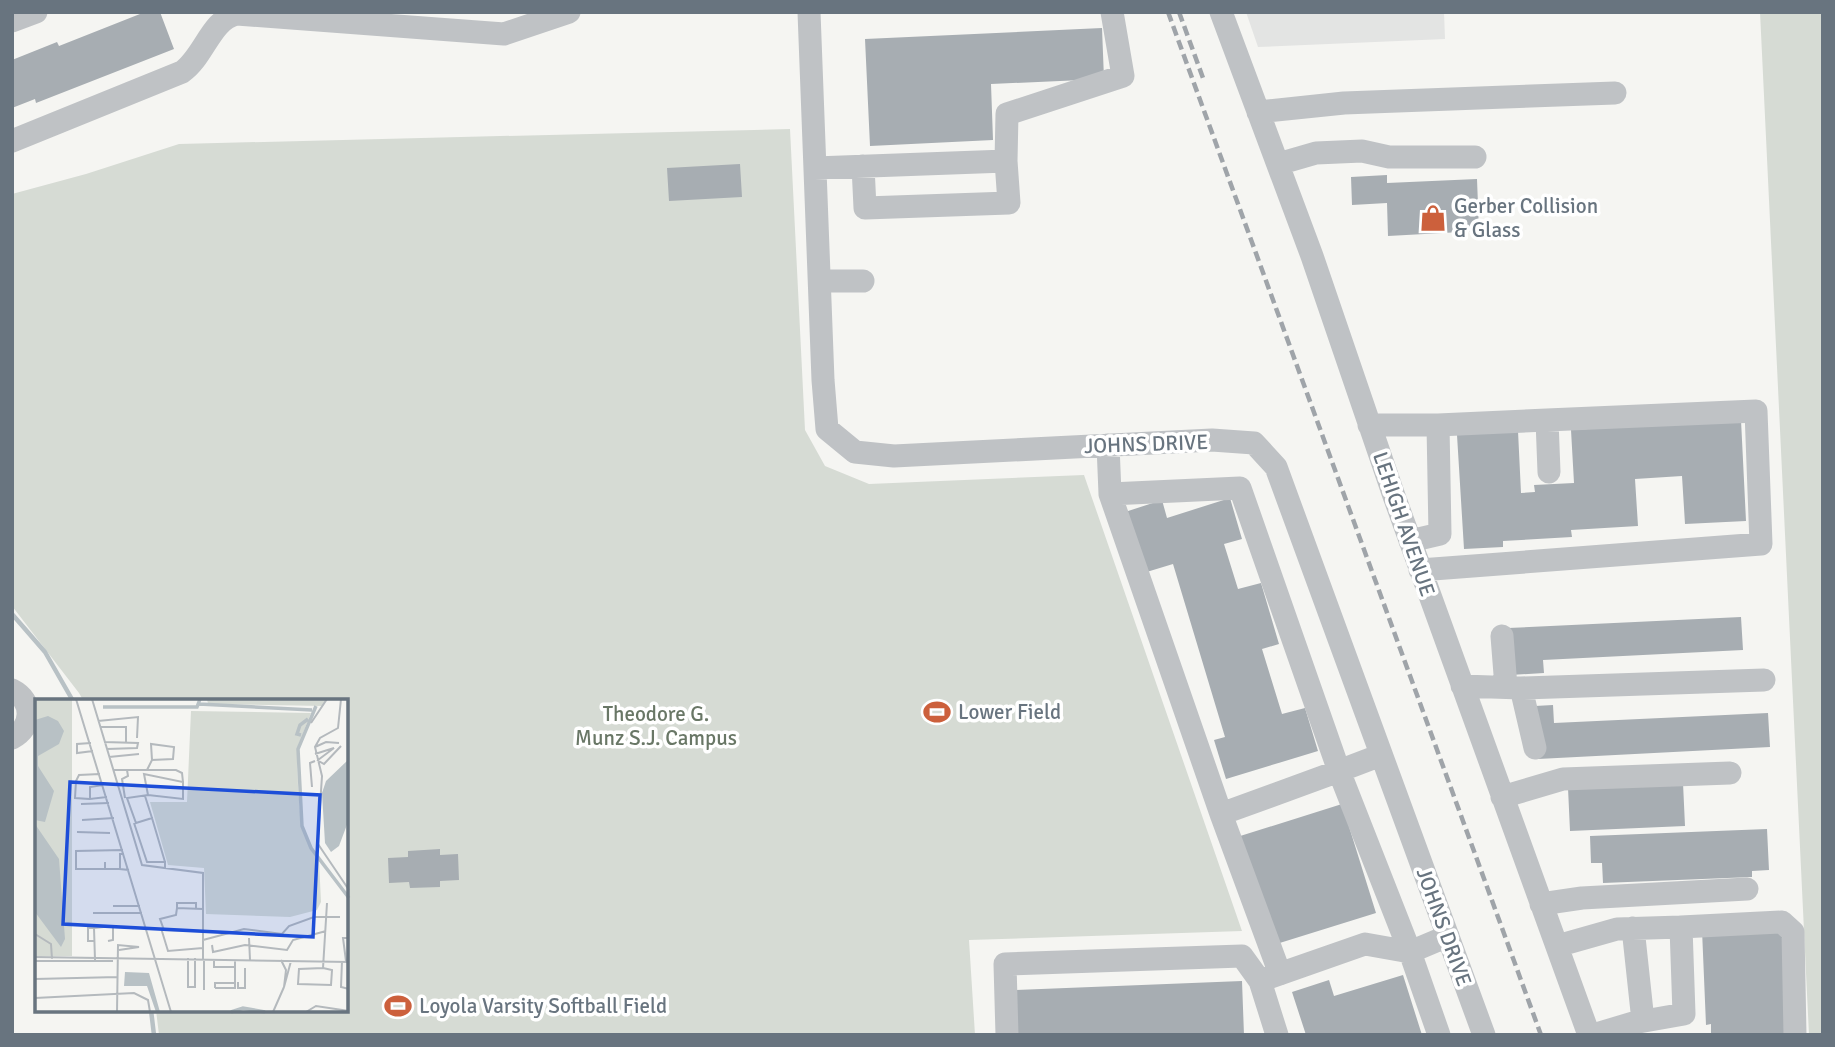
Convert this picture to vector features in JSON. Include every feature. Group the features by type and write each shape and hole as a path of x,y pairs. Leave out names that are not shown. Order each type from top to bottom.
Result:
{"street":[{"path":"12,21 36,12"},
{"path":"12,141 182,72 198,58 212,33 228,16 237,14 504,34 569,12"},
{"name":"JOHNS DRIVE","path":"809,12 827,429 855,452 894,456 1212,440 1254,443 1276,467 1484,1035"},
{"path":"863,166 865,208 1009,203 1007,114 1123,76 1112,12"},
{"name":"LEHIGH AVENUE","path":"1221,12 1312,256 1420,570 1502,797 1591,1035"},
{"path":"1258,112 1344,103 1615,93"},
{"path":"1278,164 1316,153 1362,151 1389,158 1475,157"},
{"path":"816,168 1006,162"},
{"path":"820,281 863,281"},
{"path":"1370,425 1438,425 1756,411 1761,544 1420,570"},
{"path":"1547,419 1549,472"},
{"path":"1410,541 1440,534 1438,425"},
{"path":"1108,445 1110,495 1221,814 1270,977 1277,1035"},
{"path":"1110,495 1240,488 1339,771 1410,951 1439,1035"},
{"path":"1502,636 1514,687 1535,748"},
{"path":"1462,686 1765,680"},
{"path":"12,690 23,698 29,715 23,731 12,738"},
{"path":"1221,814 1381,755"},
{"path":"1502,797 1563,779 1730,773"},
{"path":"1541,904 1582,898 1748,889"},
{"path":"1557,946 1618,929 1782,922 1793,932 1795,1035"},
{"path":"1591,1035 1643,1021 1684,1014 1681,927"},
{"path":"1633,928 1643,1021"},
{"path":"1270,977 1365,944 1410,951 1448,936"},
{"path":"1007,1035 1005,964 1242,956 1270,977"}],"shaded area":[{"path":"1246,12 1444,12 1445,39 1258,47"}],"green space":[{"path":"1760,12 1823,12 1823,1035 1809,1035"},
{"name":"Theodore G. Munz S.J. Campus","path":"790,129 805,430 825,466 869,484 1084,475 1242,931 969,940 975,1035 159,1035 156,1012 348,1012 348,699 82,699 12,606 12,194 179,144"}],"building":[{"path":"145,12 160,12 174,49 36,103 35,99 12,108 12,60 57,42 59,46"},
{"path":"1102,28 1104,79 991,84 993,140 870,146 865,39"},
{"path":"740,164 742,197 669,201 667,168"},
{"name":"Gerber Collision & Glass","path":"1387,175 1387,183 1477,179 1479,231 1388,236 1387,203 1352,205 1351,177"},
{"path":"1741,420 1746,521 1685,524 1682,476 1635,479 1638,526 1571,530 1572,537 1503,541 1503,547 1464,549 1457,435 1518,431 1521,493 1535,492 1534,485 1574,483 1571,430"},
{"path":"1230,498 1242,539 1224,544 1238,589 1261,583 1279,644 1262,649 1282,714 1305,708 1318,751 1226,779 1214,740 1225,737 1173,564 1140,574 1122,513 1162,500 1167,518"},
{"path":"1741,617 1743,650 1543,660 1544,673 1510,675 1508,628"},
{"path":"1553,705 1554,723 1768,713 1770,747 1538,759 1535,706"},
{"path":"1683,783 1685,826 1570,831 1568,788"},
{"path":"1342,804 1376,913 1270,946 1237,837"},
{"path":"1767,829 1769,870 1752,871 1752,877 1603,883 1602,863 1591,863 1590,836"},
{"path":"440,849 440,855 458,854 459,880 440,881 440,887 410,888 409,882 389,883 388,858 408,857 408,851"},
{"path":"1782,926 1786,1035 1711,1035 1711,1024 1706,1025 1702,930"},
{"path":"1403,975 1422,1035 1306,1035 1292,992 1329,980 1334,996"},
{"path":"1242,981 1244,1035 1015,1035 1013,990"}],"waterway":[{"path":"12,614 45,652 72,699"},
{"path":"151,1012 154,1035"}],"railway":[{"path":"1168,12 1541,1035"},
{"path":"1179,12 1203,78"}],"place":[{"name":"Gerber Collision & Glass","path":"1433,218"},
{"name":"Lower Field","path":"937,712"},
{"name":"Loyola Varsity Softball Field","path":"398,1006"}]}
